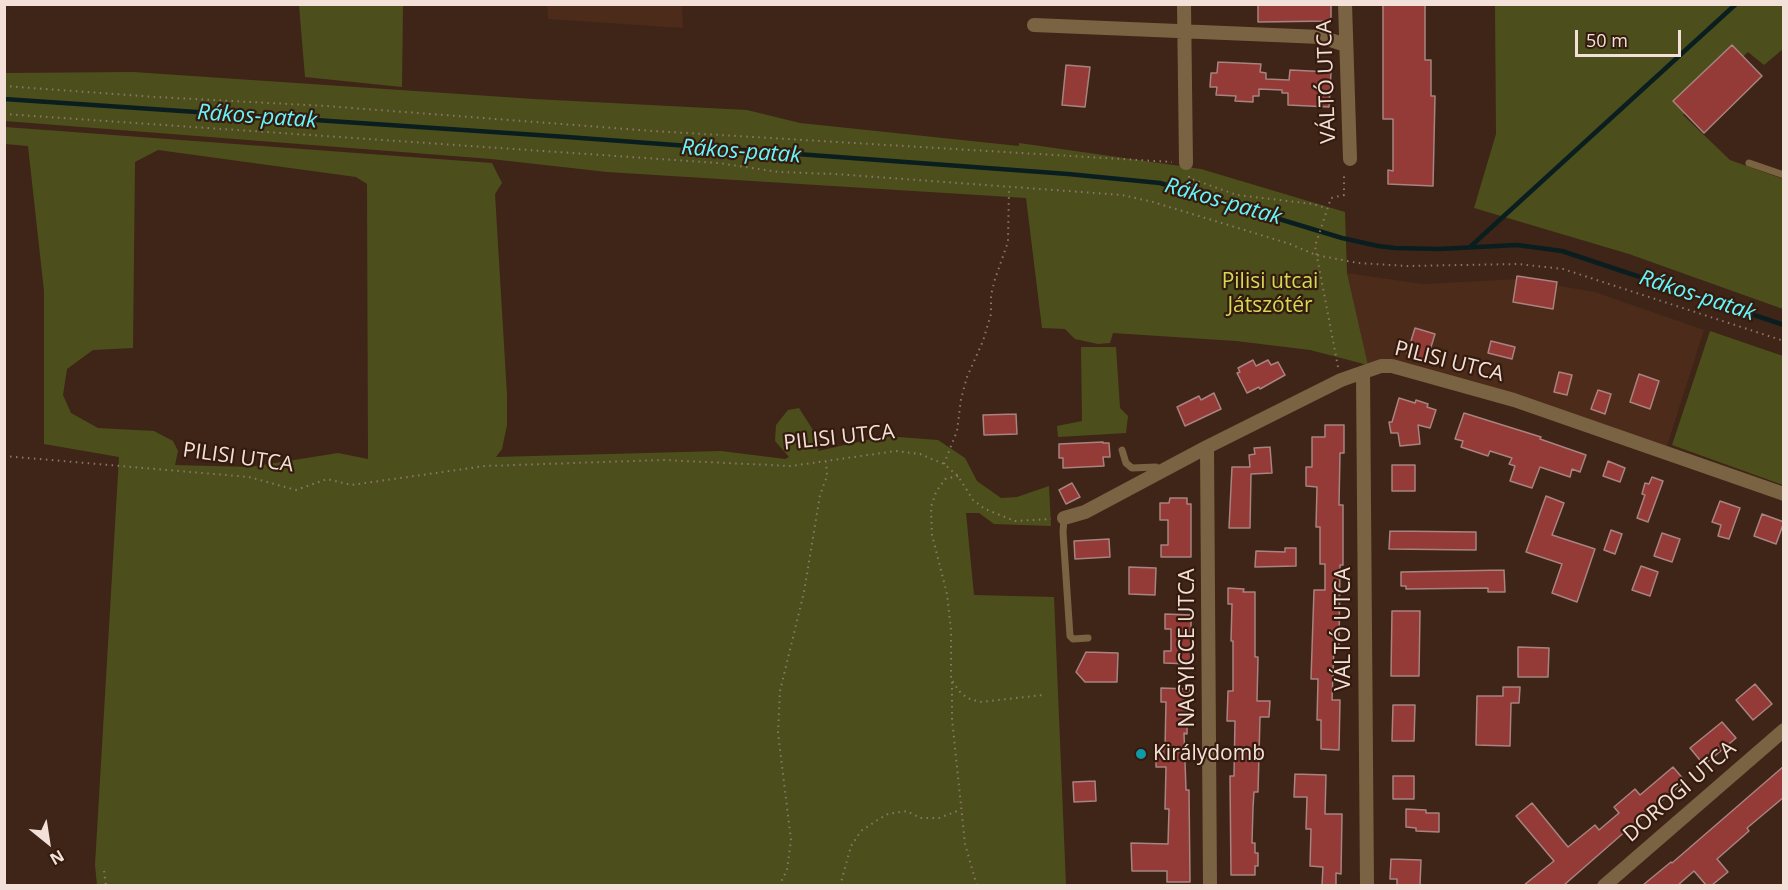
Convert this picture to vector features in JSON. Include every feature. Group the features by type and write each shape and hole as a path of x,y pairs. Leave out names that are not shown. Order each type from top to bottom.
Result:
{"street":[{"path":"1184,4 1186,163"},
{"name":"VÁLTÓ UTCA","path":"1345,4 1350,159"},
{"path":"1034,25 1321,37 1346,45"},
{"name":"PILISI UTCA","path":"1064,518 1085,512 1207,447 1341,380 1381,366 1392,366 1514,400 1784,494"},
{"name":"VÁLTÓ UTCA","path":"1363,373 1367,885"},
{"name":"NAGYICCE UTCA","path":"1207,447 1210,885"},
{"name":"DOROGI UTCA","path":"1604,885 1784,730"}],"lane":[{"path":"1749,163 1784,175"},
{"path":"1122,450 1126,463 1132,468 1156,467 1161,471"},
{"path":"1064,518 1070,636 1073,639 1088,638"}],"path":[{"path":"4,86 326,106 653,131 1186,163 1189,178 1238,195 1313,204 1326,208"},
{"path":"4,114 718,163 778,172 835,174 1122,195 1154,202 1290,244 1316,255 1358,263 1407,266 1518,264 1563,268 1784,340"},
{"path":"1341,380 1315,246 1331,198 1344,195 1344,160 1350,159"},
{"path":"944,464 957,431 961,399 967,377 983,341 991,314 991,295 1008,242 1009,187"},
{"name":"PILISI UTCA","path":"4,456 249,477 296,490 327,480 351,485 485,466 663,460 791,466 896,451 920,454 944,464 958,476 973,500 979,505 1015,522 1064,518"},
{"path":"779,885 787,870 791,840 778,733 780,692 806,581 820,495 827,476 825,461"},
{"path":"958,476 945,479 936,492 931,507 932,535 947,594 951,630 952,719 960,810 964,844 976,885"},
{"path":"951,679 967,698 980,702 1042,695"},
{"path":"840,885 851,846 861,831 879,819 888,814 907,812 920,818 939,818 960,810"},
{"path":"104,871 106,885"}],"shaded area":[{"path":"547,5 682,5 683,28 548,19"},
{"path":"1347,273 1423,284 1520,279 1595,292 1704,330 1666,449 1368,365"}],"green space":[{"path":"299,5 403,5 402,87 305,77"},
{"path":"1495,5 1783,5 1783,49 1764,65 1748,52 1683,115 1730,160 1783,179 1783,309 1629,254 1474,208 1496,134"},
{"name":"Pilisi utcai Játszótér","path":"133,72 534,99 747,110 800,123 1019,146 1019,143 1201,169 1345,212 1347,273 1368,365 1310,350 1236,341 1113,333 1110,343 1098,344 1075,339 1065,329 1042,328 1026,198 607,172 491,159 5,121 4,73"},
{"path":"5,127 492,163 502,183 495,194 507,395 507,425 502,449 496,457 721,451 785,459 789,457 775,441 776,425 788,410 799,408 820,441 818,451 885,436 938,440 965,458 977,481 1001,498 1017,497 1049,486 1051,526 994,524 979,513 966,513 974,595 1054,597 1066,885 97,885 95,865 119,457 44,444 44,291 28,146 5,144","holes":["158,150 356,177 367,184 368,459 338,453 250,467 175,465 178,451 173,441 154,431 98,428 71,413 63,395 67,369 93,350 133,348 135,162"]},
{"path":"1710,331 1783,356 1783,485 1672,445"},
{"path":"1081,347 1116,347 1120,408 1128,416 1126,433 1058,437 1057,426 1082,421"}],"building":[{"path":"1258,4 1331,4 1331,21 1258,22"},
{"path":"1383,4 1425,4 1425,60 1431,60 1431,96 1435,96 1433,186 1388,184 1388,170 1393,171 1393,119 1383,119"},
{"path":"1732,45 1762,76 1704,133 1673,101"},
{"path":"1218,62 1261,64 1260,72 1266,73 1266,79 1289,80 1290,70 1331,72 1329,107 1288,105 1288,93 1282,93 1282,90 1259,89 1259,96 1253,96 1253,102 1235,101 1236,96 1216,95 1217,87 1210,87 1211,73 1217,73"},
{"path":"1066,65 1090,67 1085,107 1062,105"},
{"path":"1517,276 1557,282 1553,309 1513,302"},
{"path":"1415,328 1435,334 1427,360 1407,354"},
{"path":"1491,341 1515,347 1512,359 1488,353"},
{"path":"1253,360 1256,366 1268,360 1271,365 1278,362 1285,375 1260,389 1259,387 1247,393 1237,373 1240,372 1238,368"},
{"path":"1559,372 1572,375 1567,395 1554,392"},
{"path":"1639,374 1659,381 1650,409 1630,402"},
{"path":"1598,390 1611,394 1605,414 1591,409"},
{"path":"1214,393 1221,409 1185,426 1177,407 1199,396 1201,400"},
{"path":"1399,398 1415,403 1416,400 1436,410 1430,428 1418,425 1420,444 1400,446 1398,433 1391,433 1389,422 1392,422"},
{"path":"1464,413 1541,437 1540,439 1586,455 1580,472 1572,469 1570,477 1540,467 1532,488 1510,481 1515,466 1509,464 1512,458 1490,451 1488,456 1461,447 1463,441 1455,439"},
{"path":"1016,414 1017,434 984,435 983,415"},
{"path":"1325,425 1344,425 1344,453 1340,453 1339,505 1343,505 1343,565 1340,565 1339,646 1334,646 1332,700 1340,700 1339,750 1321,749 1321,720 1317,720 1318,679 1311,679 1314,590 1325,590 1325,564 1320,564 1320,527 1316,527 1317,487 1306,486 1306,467 1312,467 1312,437 1325,437"},
{"path":"1109,443 1110,457 1103,457 1104,466 1063,468 1063,458 1059,458 1059,444"},
{"path":"1270,447 1272,473 1251,474 1250,528 1229,528 1232,467 1250,467 1249,455 1255,454 1254,448"},
{"path":"1608,461 1625,468 1620,482 1603,476"},
{"path":"1392,465 1415,465 1415,491 1392,491"},
{"path":"1652,477 1663,481 1648,522 1637,518 1645,495 1642,494 1645,483 1649,484"},
{"path":"1072,483 1080,497 1066,504 1059,490"},
{"path":"1546,496 1564,503 1552,535 1595,549 1577,602 1552,593 1562,564 1526,552"},
{"path":"1170,498 1187,498 1187,504 1191,504 1191,557 1161,557 1161,545 1168,545 1168,520 1160,520 1160,503 1169,503"},
{"path":"1720,501 1740,508 1729,539 1718,536 1721,525 1712,522"},
{"path":"1762,514 1784,522 1776,544 1754,536"},
{"path":"1611,530 1622,534 1615,554 1604,550"},
{"path":"1390,531 1476,532 1476,550 1389,549"},
{"path":"1662,533 1680,539 1672,562 1654,556"},
{"path":"1109,539 1110,557 1075,559 1074,541"},
{"path":"1285,548 1296,548 1296,566 1255,567 1256,551 1285,552"},
{"path":"1641,566 1658,572 1650,596 1632,590"},
{"path":"1129,567 1156,568 1155,595 1129,594"},
{"path":"1504,570 1505,592 1488,592 1488,588 1406,589 1406,586 1401,586 1401,572"},
{"path":"1228,588 1255,592 1255,657 1258,657 1257,701 1270,701 1269,717 1260,717 1258,792 1254,792 1253,807 1252,843 1255,843 1255,853 1258,853 1255,875 1231,875 1230,776 1234,776 1235,721 1227,721 1228,691 1233,691 1232,604 1228,604"},
{"path":"1392,611 1420,611 1419,676 1391,676"},
{"path":"1165,614 1191,615 1191,664 1164,663 1164,651 1171,651 1171,629 1165,629"},
{"path":"1518,647 1549,648 1548,677 1518,677"},
{"path":"1086,652 1118,653 1117,682 1085,682 1076,672"},
{"path":"1755,684 1772,704 1753,720 1736,700"},
{"path":"1503,687 1520,687 1519,703 1511,703 1510,746 1476,745 1477,696 1503,696"},
{"path":"1161,688 1190,689 1190,703 1187,703 1187,734 1184,733 1186,790 1189,790 1190,882 1167,882 1167,871 1132,871 1131,843 1168,844 1169,809 1165,809 1166,767 1156,767 1156,754 1163,754 1162,748 1165,748 1166,702 1161,702"},
{"path":"1393,705 1415,705 1414,741 1392,741"},
{"path":"1722,722 1736,738 1704,765 1690,748"},
{"path":"1784,766 1784,797 1747,828 1749,831 1717,859 1728,872 1712,885 1706,885 1694,871 1678,885 1643,885 1672,863"},
{"path":"1673,767 1685,781 1564,885 1524,885 1554,861 1516,816 1532,803 1568,847 1595,825 1599,830 1619,813 1614,807 1635,789 1640,795"},
{"path":"1295,774 1326,775 1325,814 1342,814 1341,874 1336,873 1336,885 1322,885 1323,867 1310,866 1311,829 1306,829 1307,797 1294,797"},
{"path":"1393,776 1414,776 1414,799 1393,799"},
{"path":"1095,781 1096,801 1074,802 1073,782"},
{"path":"1406,809 1439,813 1439,832 1416,831 1416,828 1406,827"},
{"path":"1391,859 1421,860 1420,885 1397,885 1397,879 1390,879"}],"waterway":[{"name":"Rákos-patak","path":"1470,247 1736,4"},
{"name":"Rákos-patak","path":"4,99 567,137 1068,174 1160,183 1342,238 1378,246 1439,249 1517,245 1562,251 1784,325"}],"place":[{"name":"Királydomb","path":"1141,754"}]}
